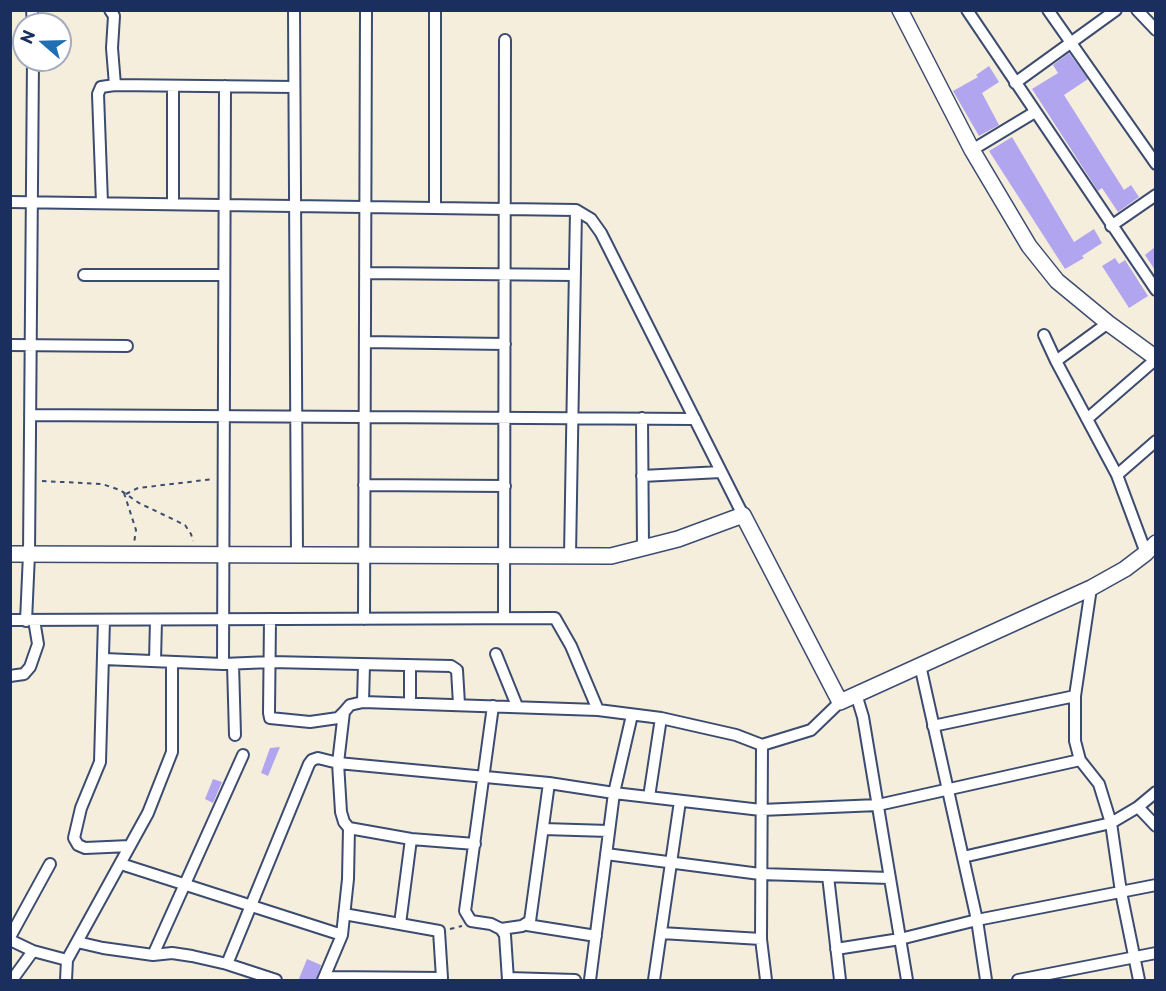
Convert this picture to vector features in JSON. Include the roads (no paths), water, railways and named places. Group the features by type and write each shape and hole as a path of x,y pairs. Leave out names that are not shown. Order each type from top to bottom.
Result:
{"street":[{"path":"110,10 114,16 112,48 115,85"},
{"path":"294,10 297,555"},
{"path":"364,619 366,10"},
{"path":"435,10 435,208"},
{"path":"900,10 972,150 1017,229 1057,281 1155,358 1087,419"},
{"path":"967,10 1155,290"},
{"path":"1048,10 1155,164"},
{"path":"1015,83 1116,10"},
{"path":"1137,10 1155,30"},
{"path":"504,618 505,40"},
{"path":"10,676 24,674 30,667 38,644 30,621 29,554 33,72"},
{"path":"102,203 98,94 101,87 115,85 294,87"},
{"path":"173,86 173,204"},
{"path":"225,86 223,620 235,735"},
{"path":"972,150 1035,112"},
{"path":"1111,226 1155,195"},
{"path":"10,202 576,210 591,219 601,233 840,702"},
{"path":"570,555 576,210"},
{"path":"365,273 575,275"},
{"path":"84,275 224,275"},
{"path":"1056,362 1108,323"},
{"path":"270,619 270,718 310,722 338,718 350,705 363,702 459,704 598,710 662,718 736,735 762,745 812,730 840,702 1091,588 1125,568 1151,548 1117,475 1056,362 1044,335"},
{"path":"365,342 505,344"},
{"path":"10,345 127,346"},
{"path":"30,415 695,419"},
{"path":"642,418 643,548"},
{"path":"1117,475 1155,441"},
{"path":"642,476 721,472"},
{"path":"364,485 505,486"},
{"path":"10,554 611,556 678,539 743,515"},
{"path":"1091,588 1075,696 1075,741 1080,760 1099,784 1111,823 1121,892 1139,981"},
{"path":"10,620 555,618 572,646 598,710"},
{"path":"104,620 100,762 81,808 74,838 78,845 85,848 130,846"},
{"path":"155,661 156,620"},
{"path":"496,654 517,706"},
{"path":"104,659 228,664 271,662 454,667 459,678 459,704"},
{"path":"66,981 67,960 148,813 172,752 172,662"},
{"path":"363,702 364,665"},
{"path":"920,665 977,920 986,981"},
{"path":"410,666 410,703"},
{"path":"856,694 863,717 907,981"},
{"path":"933,726 1075,696"},
{"path":"493,706 465,911 467,916 471,921 491,924 501,929 527,925 596,936"},
{"path":"344,712 338,763 341,812 349,828 411,839 475,844"},
{"path":"590,981 614,793 632,715"},
{"path":"649,797 662,718"},
{"path":"762,745 761,939 766,981"},
{"path":"153,955 243,755"},
{"path":"227,964 309,764 318,758 338,763 549,783 761,810 878,805 1080,760"},
{"path":"527,925 530,921 549,783"},
{"path":"963,857 1111,823 1138,807 1155,792"},
{"path":"654,981 680,801"},
{"path":"1138,807 1155,826"},
{"path":"344,914 439,931 442,979 324,979 342,935 344,914 348,879 349,828"},
{"path":"543,829 609,831"},
{"path":"400,924 411,839"},
{"path":"606,854 760,874 890,878"},
{"path":"50,864 10,939 33,951 67,960"},
{"path":"121,864 342,935"},
{"path":"828,876 840,981"},
{"path":"836,949 900,939 977,920 1155,885"},
{"path":"501,929 506,939 508,979 575,981"},
{"path":"661,933 761,939"},
{"path":"77,942 153,955 182,954 227,964 276,981"},
{"path":"12,981 33,951"},
{"path":"1018,981 1155,953"}]}
